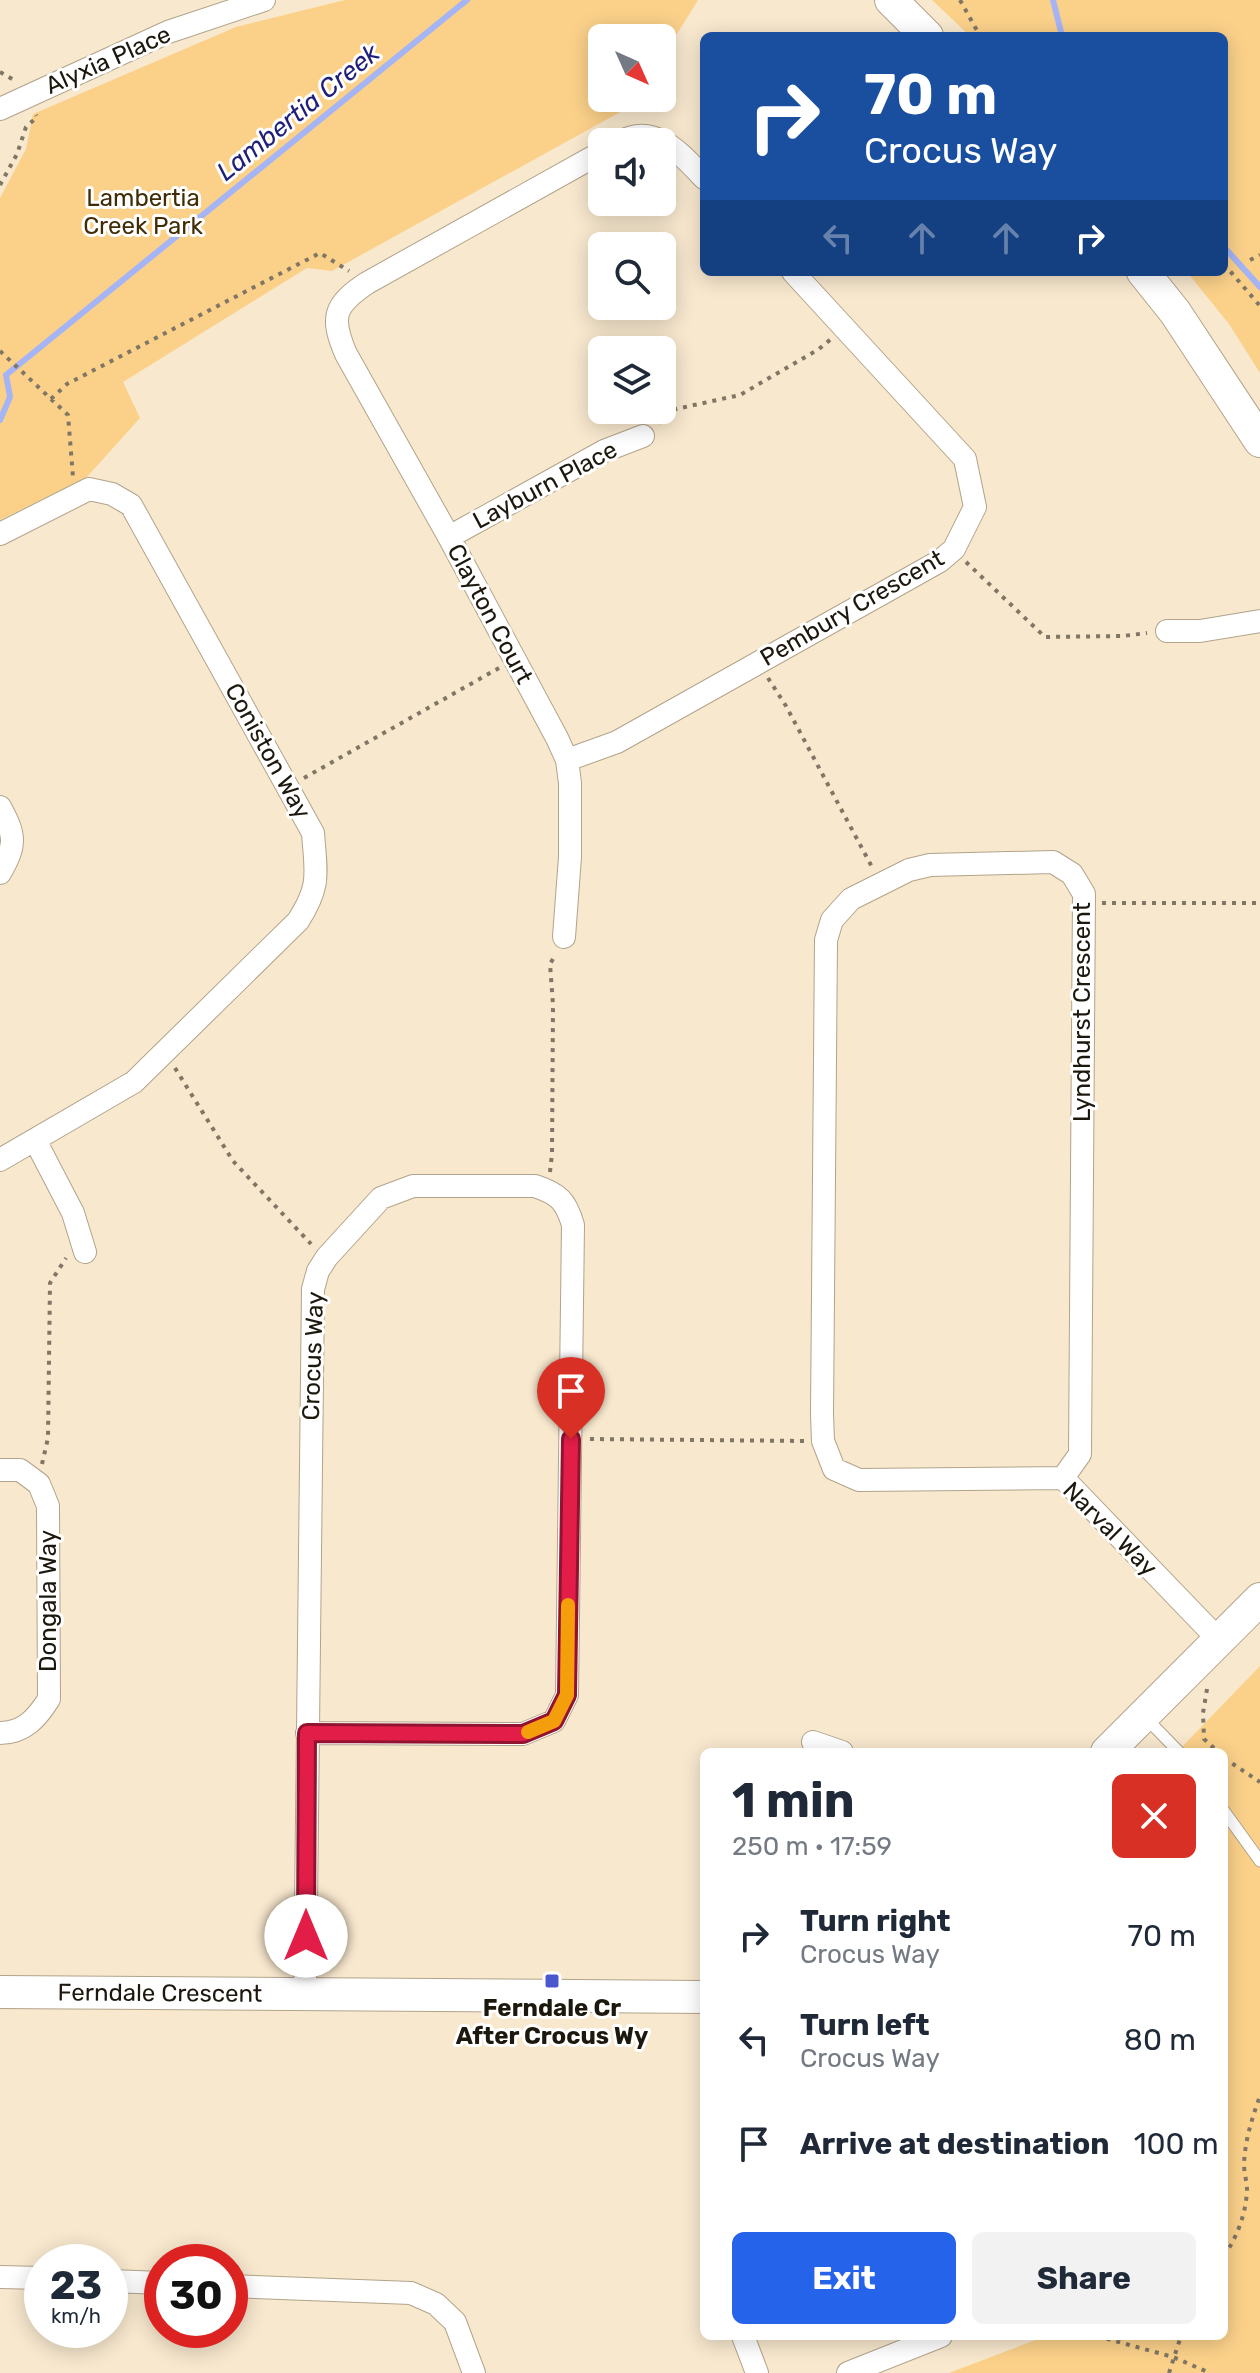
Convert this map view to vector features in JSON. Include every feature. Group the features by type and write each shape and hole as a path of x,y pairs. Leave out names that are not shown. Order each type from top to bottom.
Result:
{"street":[{"name":"Alyxia Place","path":"0,109 168,32 264,0"},
{"path":"891,0 923,32"},
{"path":"676,149 700,174"},
{"path":"367,283 588,160"},
{"name":"Pembury Crescent","path":"567,760 617,742 940,561 954,549 975,507 965,459 797,276"},
{"path":"1146,276 1175,312 1260,441"},
{"name":"Clayton Court","path":"367,283 347,296 338,310 336,323 346,354 449,537 567,760 570,857 564,937"},
{"name":"Layburn Place","path":"449,537 604,451 643,436"},
{"name":"Coniston Way","path":"0,1160 134,1082 298,921 310,902 317,880 313,833 131,505 100,491 89,489 79,494"},
{"path":"0,534 79,494"},
{"path":"1167,631 1200,631 1260,621"},
{"path":"0,807 9,825 13,850 0,873"},
{"name":"Lyndhurst Crescent","path":"834,1469 823,1441 826,940 832,920 851,899 909,870 930,865 1053,862 1072,874 1084,894 1080,1454 1063,1478"},
{"path":"35,1140 73,1213 85,1252"},
{"name":"Crocus Way","path":"305,1994 313,1289 318,1271 381,1198 413,1186 535,1186 548,1190"},
{"path":"307,1733 523,1734 554,1721 567,1695 573,1225 567,1205 548,1190"},
{"name":"Narval Way","path":"834,1469 859,1480 1063,1478 1219,1640"},
{"path":"0,1470 20,1470 34,1480"},
{"name":"Dongala Way","path":"0,1733 11,1733 35,1720 49,1699 48,1506 39,1484 34,1480"},
{"path":"1111,1748 1260,1599"},
{"path":"813,1742 830,1748"},
{"name":"Ferndale Crescent","path":"0,1992 700,1997"},
{"path":"0,2277 24,2278"},
{"path":"248,2287 411,2293 436,2304 455,2322 474,2373"},
{"path":"745,2340 757,2373"},
{"path":"848,2373 931,2340"}],"lane":[{"path":"1143,1716 1175,1748"},
{"path":"1228,1817 1260,1861"}],"path":[{"path":"960,0 978,32"},
{"path":"51,399 67,384 320,253 367,283"},
{"path":"1250,260 1260,255"},
{"path":"1228,269 1260,306"},
{"path":"643,436 676,409 740,395 819,349 845,327"},
{"path":"0,351 68,415 73,482 79,494"},
{"path":"954,549 1045,637 1123,636 1167,631"},
{"path":"288,787 515,659"},
{"path":"759,662 866,853 879,884"},
{"path":"1084,904 1260,903"},
{"path":"548,1190 552,1154 553,1005 550,964 564,937"},
{"path":"162,1055 180,1074 233,1161 299,1233 327,1257"},
{"path":"34,1480 48,1438 50,1283 66,1256 85,1252"},
{"path":"571,1439 823,1441"},
{"path":"1208,1683 1203,1713 1204,1739 1214,1748"},
{"path":"1228,1761 1260,1782"},
{"path":"1228,2250 1242,2218 1247,2190 1244,2165 1249,2127 1260,2096"},
{"path":"1111,2340 1173,2357 1210,2373"},
{"path":"1169,2373 1179,2340"}],"green space":[{"name":"Lambertia Creek Park","path":"345,0 698,0 676,35 676,24 588,24 588,112 620,112 332,271 307,268 123,382 140,418 86,478 0,520 0,198 26,149 33,114 236,27"},
{"path":"932,0 1260,0 1260,373 1229,324 1190,276 1228,276 1228,32 966,32"},
{"path":"1260,1666 1260,2373 949,2373 1036,2340 1228,2340 1228,1748 1181,1748"}],"waterway":[{"name":"Lambertia Creek","path":"6,375 467,0"},
{"name":"Lambertia Creek","path":"1053,0 1061,32"},
{"name":"Lambertia Creek","path":"1228,251 1260,287"},
{"path":"0,420 10,397 6,375"}],"slow traffic":[{"path":"528,1732 554,1721 567,1695 568,1605"}],"place":[{"name":"Ferndale Cr After Crocus Wy","path":"552,1981"}],"route":[{"path":"306,1936 307,1733 523,1734 554,1721 567,1695 571,1439"}]}
